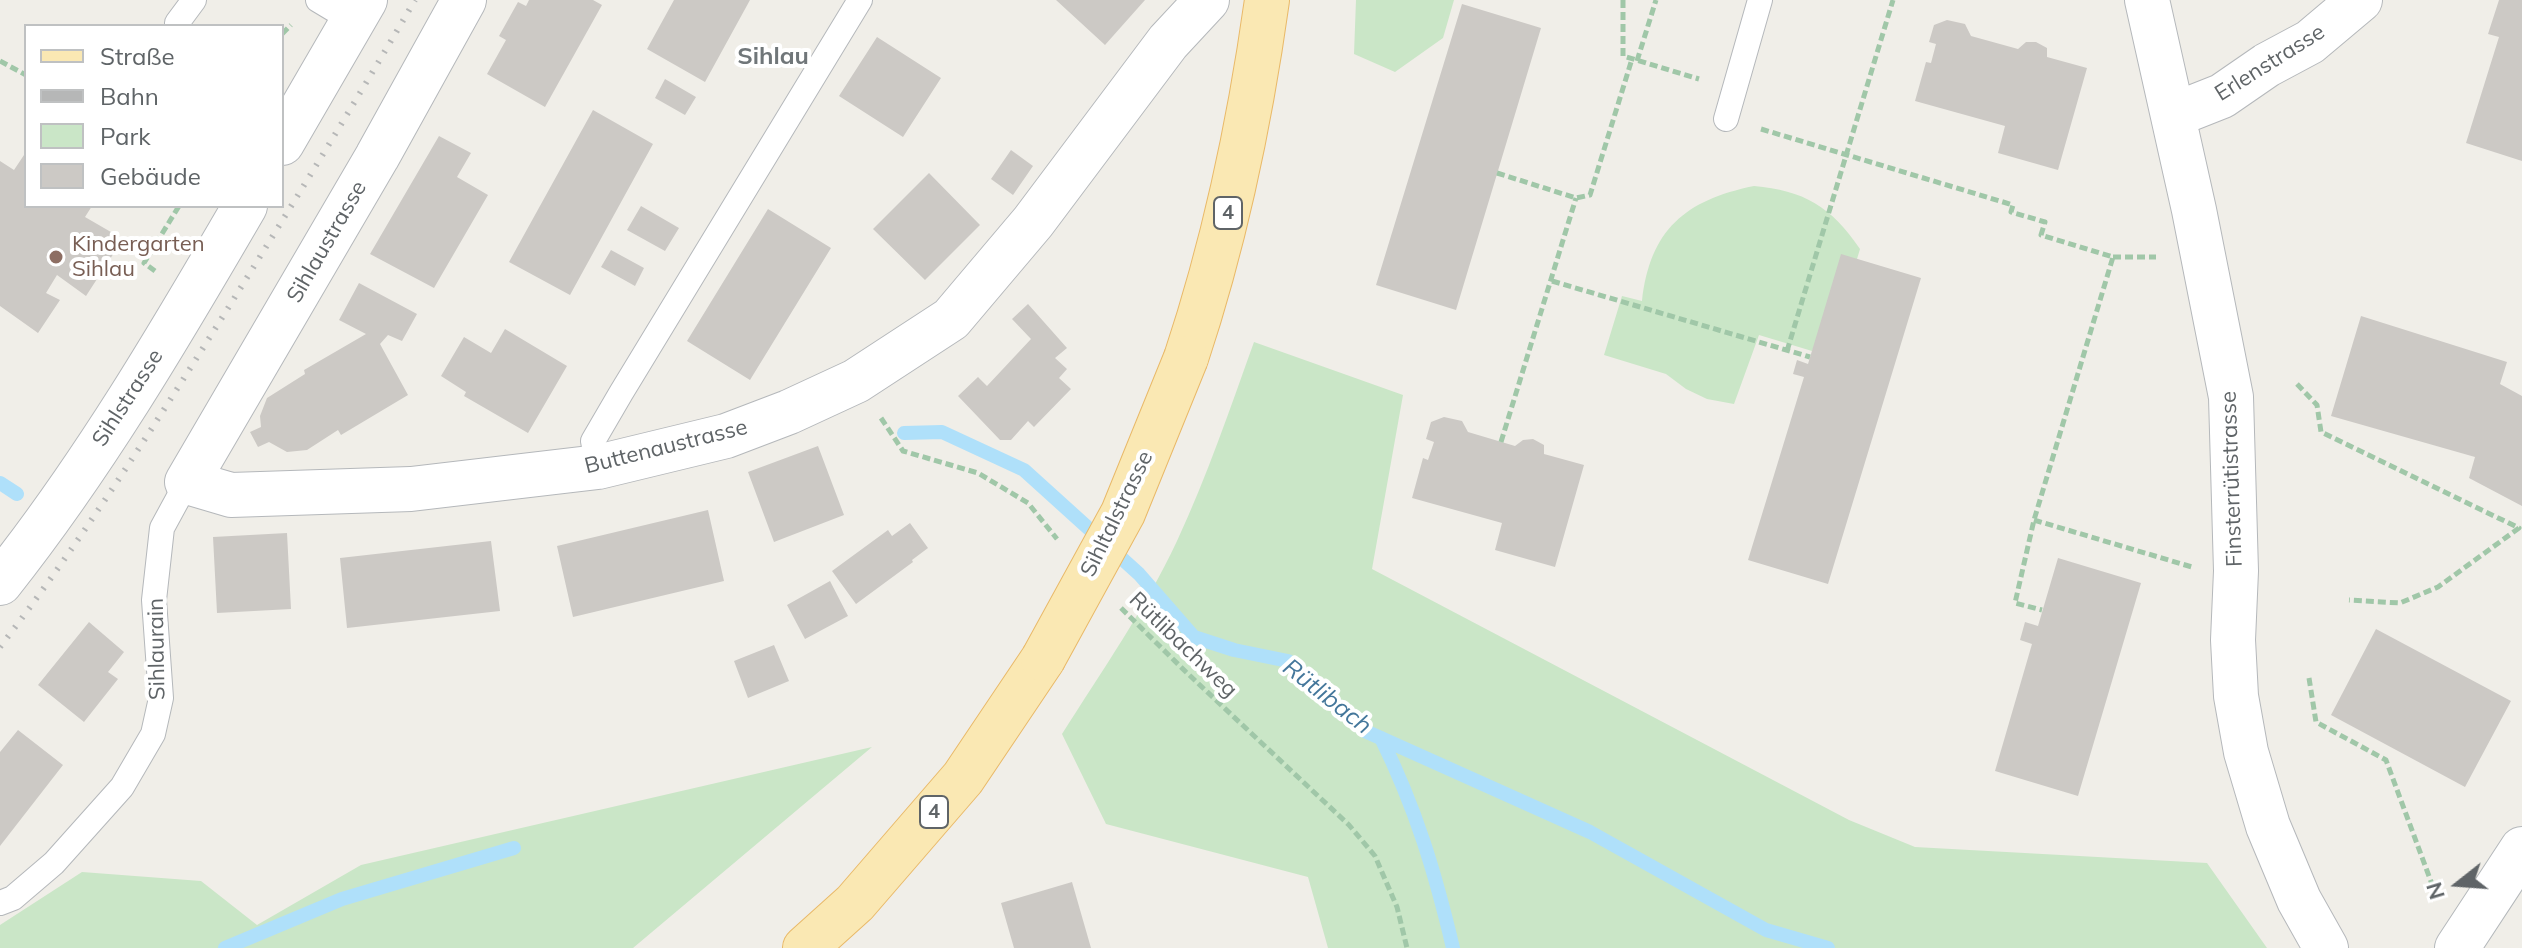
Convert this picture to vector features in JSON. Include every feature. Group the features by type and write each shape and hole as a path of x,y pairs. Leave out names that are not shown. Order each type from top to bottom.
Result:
{"main road":[{"name":"Sihltalstrasse","path":"805,948 855,903 963,778 1043,659 1123,513 1186,358 1204,304 1239,171 1267,0"}],"street":[{"name":"Sihlaustrasse","path":"187,482 377,157 464,0"},
{"name":"Buttenaustrasse","path":"187,482 231,495 411,489 598,467 726,436 789,412 856,381 951,319 1033,222 1168,42 1207,0"},
{"name":"Finsterrütistrasse","path":"2147,0 2174,115 2231,397 2236,571 2233,640 2236,696 2246,752 2268,826 2299,900 2326,948"},
{"name":"Erlenstrasse","path":"2174,115 2222,96 2267,65 2310,42 2360,0"},
{"path":"284,139 345,7"},
{"name":"Sihlstrasse","path":"0,583 38,535 104,436 193,296 244,208"},
{"path":"2457,948 2522,849"}],"lane":[{"path":"177,23 194,0"},
{"path":"598,467 593,441 860,0"},
{"path":"1726,119 1760,0"},
{"name":"Sihlaurain","path":"0,903 13,898 54,863 122,787 153,734 161,698 154,600 162,528 187,482"}],"path":[{"path":"1623,0 1623,56 1735,89"},
{"path":"1497,173 1576,198 1593,191 1656,0"},
{"path":"1787,351 1893,0"},
{"path":"0,61 24,74"},
{"path":"1726,119 2013,205 2011,212 2045,222 2041,235 2113,257 2034,520 2015,603 2042,610"},
{"path":"1501,442 1576,198"},
{"path":"151,251 178,208"},
{"path":"1552,281 1810,357"},
{"path":"856,381 903,451 978,473 1028,503 1064,547"},
{"path":"2297,384 2317,405 2321,432 2520,529 2438,587 2400,603 2349,600"},
{"path":"2034,520 2198,568 2236,571"},
{"name":"Rütlibachweg","path":"1114,600 1358,835 1375,856 1397,907 1407,948"},
{"path":"2309,678 2316,722 2386,760 2440,908"}],"green space":[{"path":"1356,0 1454,0 1443,38 1395,72 1354,54"},
{"path":"1754,186 1787,192 1815,203 1839,222 1860,249 1812,351 1759,335 1734,404 1707,399 1666,374 1604,355 1622,296 1642,301 1653,255 1675,222 1709,200"},
{"path":"1254,342 1403,395 1372,569 1849,820 1915,847 2207,863 2267,948 1328,948 1308,877 1106,824 1062,734 1165,566 1208,467"},
{"path":"872,747 633,948 0,948 0,925 82,872 201,881 257,925 361,865"}],"building":[{"path":"529,0 593,0 602,5 545,107 487,74 506,40 499,36 518,2 526,6"},
{"path":"674,0 750,0 705,82 647,49"},
{"path":"1056,0 1145,0 1105,45"},
{"path":"2499,0 2522,0 2522,161 2466,143 2499,37 2488,34"},
{"path":"1462,4 1541,28 1456,310 1376,285"},
{"path":"1947,20 1965,24 1971,36 2018,49 2026,42 2036,42 2047,48 2047,57 2087,68 2058,170 1998,153 2005,126 1915,101 1926,62 1931,63 1936,44 1929,42 1934,25"},
{"path":"877,37 941,78 903,137 839,96"},
{"path":"665,79 696,97 685,115 655,98"},
{"path":"593,110 653,144 570,295 509,262"},
{"path":"439,136 471,153 457,177 488,195 434,288 370,254"},
{"path":"1011,150 1033,166 1013,195 991,179"},
{"name":"Kindergarten Sihlau","path":"24,155 24,208 91,208 85,217 123,239 86,296 57,275 46,293 60,300 38,333 0,306 0,161 14,170"},
{"path":"929,173 980,225 925,280 873,229"},
{"path":"641,206 679,228 665,251 627,230"},
{"path":"768,209 831,248 750,380 687,341"},
{"path":"611,250 644,268 635,286 601,267"},
{"path":"1841,254 1921,278 1828,584 1748,560 1804,377 1793,374 1797,360 1808,364"},
{"path":"359,283 417,314 402,341 388,335 380,344 408,395 341,435 338,430 307,450 287,452 269,442 258,447 250,432 261,427 260,416 267,398 305,374 304,370 366,334 339,320"},
{"path":"1028,304 1067,348 1055,358 1067,369 1059,378 1071,389 1034,427 1028,421 1011,440 1000,440 958,396 978,377 987,386 1031,339 1012,319"},
{"path":"2361,316 2507,362 2500,384 2522,396 2522,506 2469,478 2475,457 2331,416"},
{"path":"505,329 567,366 528,433 464,396 466,392 441,376 464,337 491,353"},
{"path":"1444,417 1462,421 1468,432 1515,446 1523,440 1533,439 1544,445 1544,454 1584,465 1555,567 1495,550 1502,523 1412,498 1423,458 1428,460 1434,442 1426,439 1431,422"},
{"path":"818,446 844,515 774,542 748,472"},
{"path":"708,510 724,581 573,617 557,546"},
{"path":"910,523 928,548 856,604 832,571 888,530 892,536"},
{"path":"287,533 291,609 217,613 213,537"},
{"path":"491,541 500,611 347,628 340,558"},
{"path":"2058,558 2141,583 2078,796 1995,771 2032,644 2020,640 2025,622 2038,626"},
{"path":"830,581 848,616 805,639 787,605"},
{"path":"89,622 124,652 108,672 118,679 84,722 38,685"},
{"path":"2376,629 2511,701 2465,787 2331,715"},
{"path":"774,645 789,681 748,698 734,661"},
{"path":"18,730 63,765 0,846 0,752"},
{"path":"1072,882 1091,948 1014,948 1001,903"}],"waterway":[{"name":"Rütlibach","path":"904,433 942,432 1024,470 1139,574 1194,637 1234,650 1288,661 1365,731 1590,832 1766,930 1828,948"},
{"name":"Rütlibach","path":"0,483 17,494"},
{"path":"1381,738 1423,841 1453,948"},
{"path":"225,948 342,899 514,848"}],"railway":[{"path":"0,647 86,527 167,404 415,0"}],"place":[{"name":"Kindergarten Sihlau","path":"56,257"}],"district":[{"name":"Sihlau","path":"773,57"}]}
